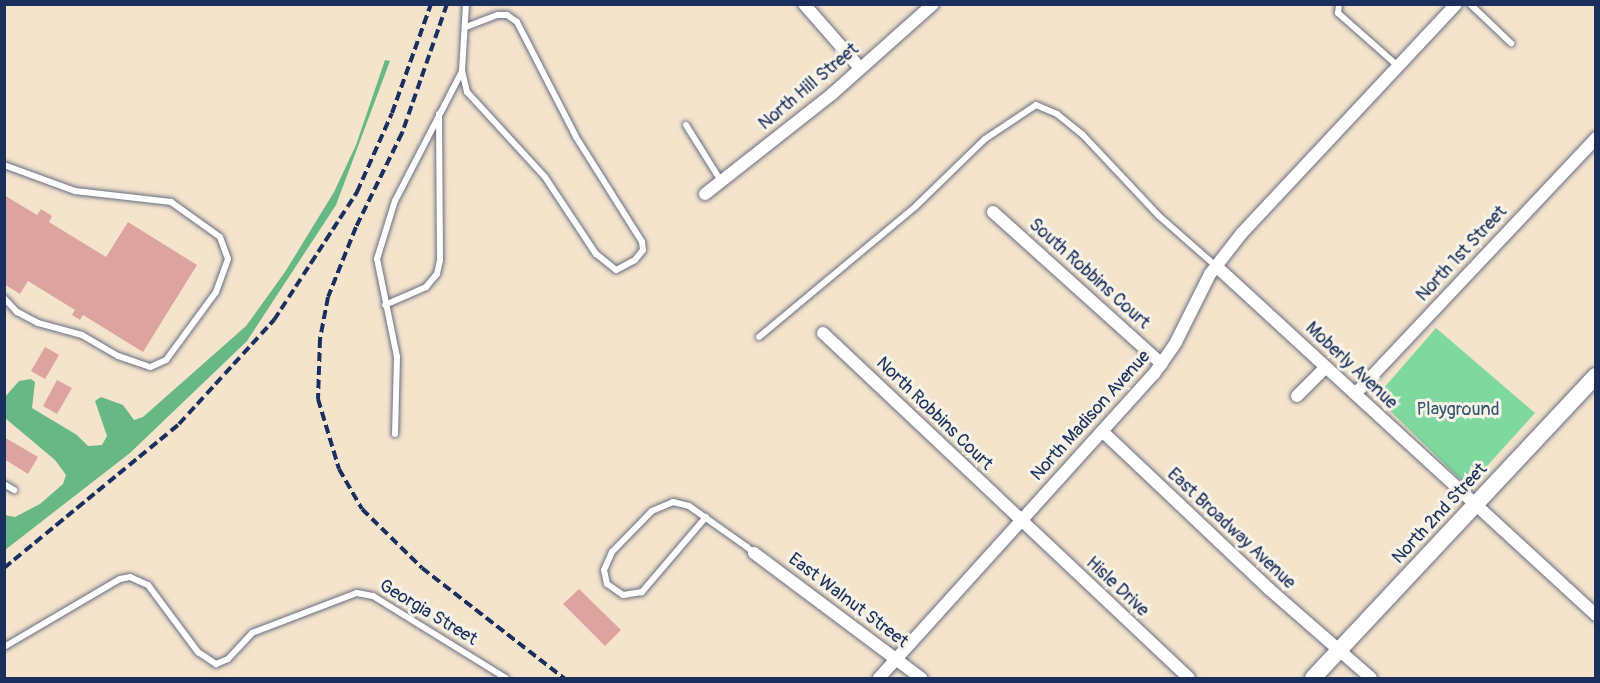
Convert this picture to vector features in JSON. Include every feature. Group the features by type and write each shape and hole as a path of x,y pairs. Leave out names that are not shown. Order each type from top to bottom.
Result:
{"main road":[{"name":"North 2nd Street","path":"1313,678 1596,376"}],"street":[{"path":"804,4 860,68"},
{"name":"North Hill Street","path":"705,194 860,68 933,4"},
{"name":"North Madison Avenue","path":"879,678 1162,364 1216,266 1249,226 1456,4"},
{"name":"North 1st Street","path":"1355,394 1595,140"},
{"name":"South Robbins Court","path":"993,212 1162,364"},
{"name":"Moberly Avenue","path":"1216,266 1596,615"},
{"name":"North Robbins Court","path":"823,333 1020,521"},
{"path":"1297,396 1326,368"},
{"name":"East Broadway Avenue","path":"1102,431 1371,678"},
{"name":"Hisle Drive","path":"1020,521 1188,678"},
{"name":"East Walnut Street","path":"754,552 921,678"}],"lane":[{"path":"466,4 462,71 467,92 545,177 596,254 616,270 634,260 643,250 642,242 576,137 517,22 507,15 498,15 466,27"},
{"path":"1339,4 1338,13 1399,67"},
{"path":"1470,4 1511,43"},
{"path":"395,434 397,357 377,259 395,201 439,110 462,71"},
{"path":"759,336 907,213 985,139 1036,105 1057,114 1082,134 1159,216 1216,266"},
{"path":"385,305 426,287 437,274 440,260 439,110"},
{"path":"686,125 721,181"},
{"path":"4,165 75,191 171,202 220,237 228,259 216,292 166,360 150,367 118,357 82,335 38,323 17,312 4,298"},
{"path":"4,484 14,490"},
{"path":"706,517 642,592 624,595 608,584 604,570 612,552 652,511 679,502 706,517 754,552"},
{"name":"Georgia Street","path":"4,647 120,579 130,577 148,585 207,661 222,663 252,633 357,593 374,596 506,678"}],"green space":[{"path":"385,60 390,61 336,205 247,341 130,453 5,550 5,515 15,517 40,504 63,484 66,475 55,460 5,418 5,397 19,381 31,379 35,382 32,408 77,435 88,446 102,445 107,436 95,401 101,397 123,405 134,420 143,417 246,326 285,272 334,192 356,145"},
{"name":"Playground","path":"1436,328 1535,413 1468,487 1376,397"}],"building":[{"path":"4,195 37,215 41,209 52,216 49,222 106,257 128,222 197,265 143,352 83,315 80,320 72,315 75,310 28,281 20,294 4,284"},
{"path":"45,347 59,355 45,379 31,371"},
{"path":"57,380 72,388 57,414 43,406"},
{"path":"4,437 38,457 28,474 4,459"},
{"path":"579,589 621,630 605,646 563,604"}],"railway":[{"path":"4,568 179,424 274,320 357,192 392,113 431,4"},
{"path":"447,4 402,133 356,227 328,297 320,339 318,399 339,469 362,509 422,568 564,678"}]}
